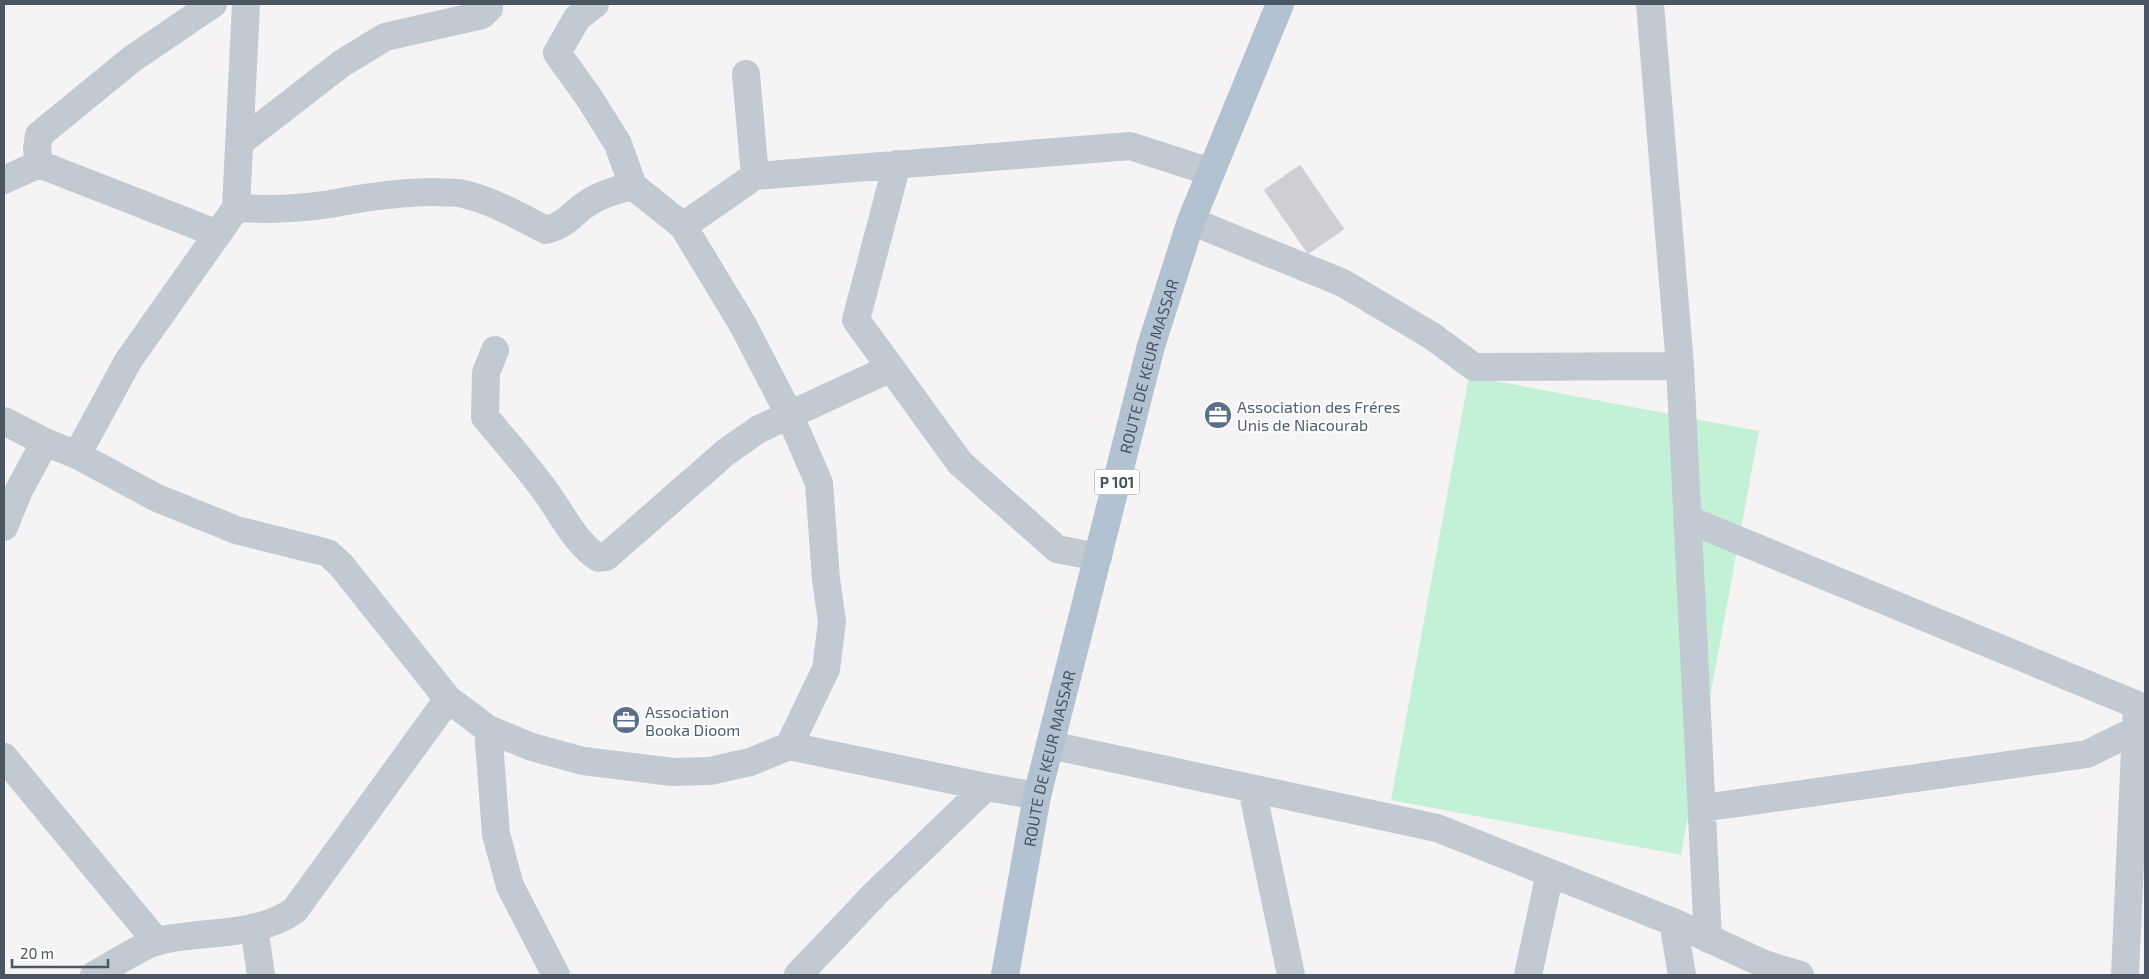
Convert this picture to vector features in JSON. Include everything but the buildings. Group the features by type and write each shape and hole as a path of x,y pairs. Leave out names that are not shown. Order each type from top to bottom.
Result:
{"main road":[{"name":"ROUTE DE KEUR MASSAR","path":"1004,975 1037,796 1151,346 1191,221 1280,4"}],"street":[{"path":"39,164 37,149 39,135 132,59 212,4"},
{"path":"77,454 128,361 236,208 246,4"},
{"path":"239,143 342,64 385,38 426,26 482,15 489,8 488,4"},
{"path":"595,4 577,18 557,52 590,99 618,144 633,186 683,226 744,325 788,414 819,483 826,579 832,622 826,669 789,746"},
{"path":"1650,4 1680,366 1708,938"},
{"path":"746,74 755,176"},
{"path":"683,226 755,176 1130,146 1211,172"},
{"path":"4,180 39,164 218,234"},
{"path":"897,164 856,320 960,463 1057,549 1098,557"},
{"path":"236,208 291,208 329,204 369,196 412,192 458,193 497,205 546,230 559,227 586,205 604,194 633,186"},
{"path":"1191,221 1343,284 1432,336 1474,367 1680,366"},
{"path":"495,350 486,373 485,417 525,464 579,538 592,554 599,558 606,556 726,452 759,429 890,368"},
{"path":"4,421 45,442 77,454 157,498 227,526 328,553 341,565 448,698 488,729 516,742 583,761 673,772 710,771 750,762 789,746 986,788 1037,796"},
{"path":"4,527 11,490 45,442"},
{"path":"1687,519 2137,705 2139,723 2125,975"},
{"path":"100,974 156,942 254,927 275,921 295,910 448,698"},
{"path":"1702,808 2088,754 2139,723"},
{"path":"488,729 496,834 510,886 556,975"},
{"path":"1050,745 1437,828 1673,922 1764,964 1800,975"},
{"path":"4,757 156,942"},
{"path":"798,975 876,893 986,788"},
{"path":"1252,788 1291,975"},
{"path":"1528,975 1550,873"},
{"path":"1673,922 1682,975"},
{"path":"254,927 261,975"}],"green space":[{"path":"1469,376 1759,431 1681,855 1391,800"}],"place":[{"name":"Association des Fréres Unis de Niacourab","path":"1218,415"},
{"name":"Association Booka Dioom","path":"626,720"}]}
